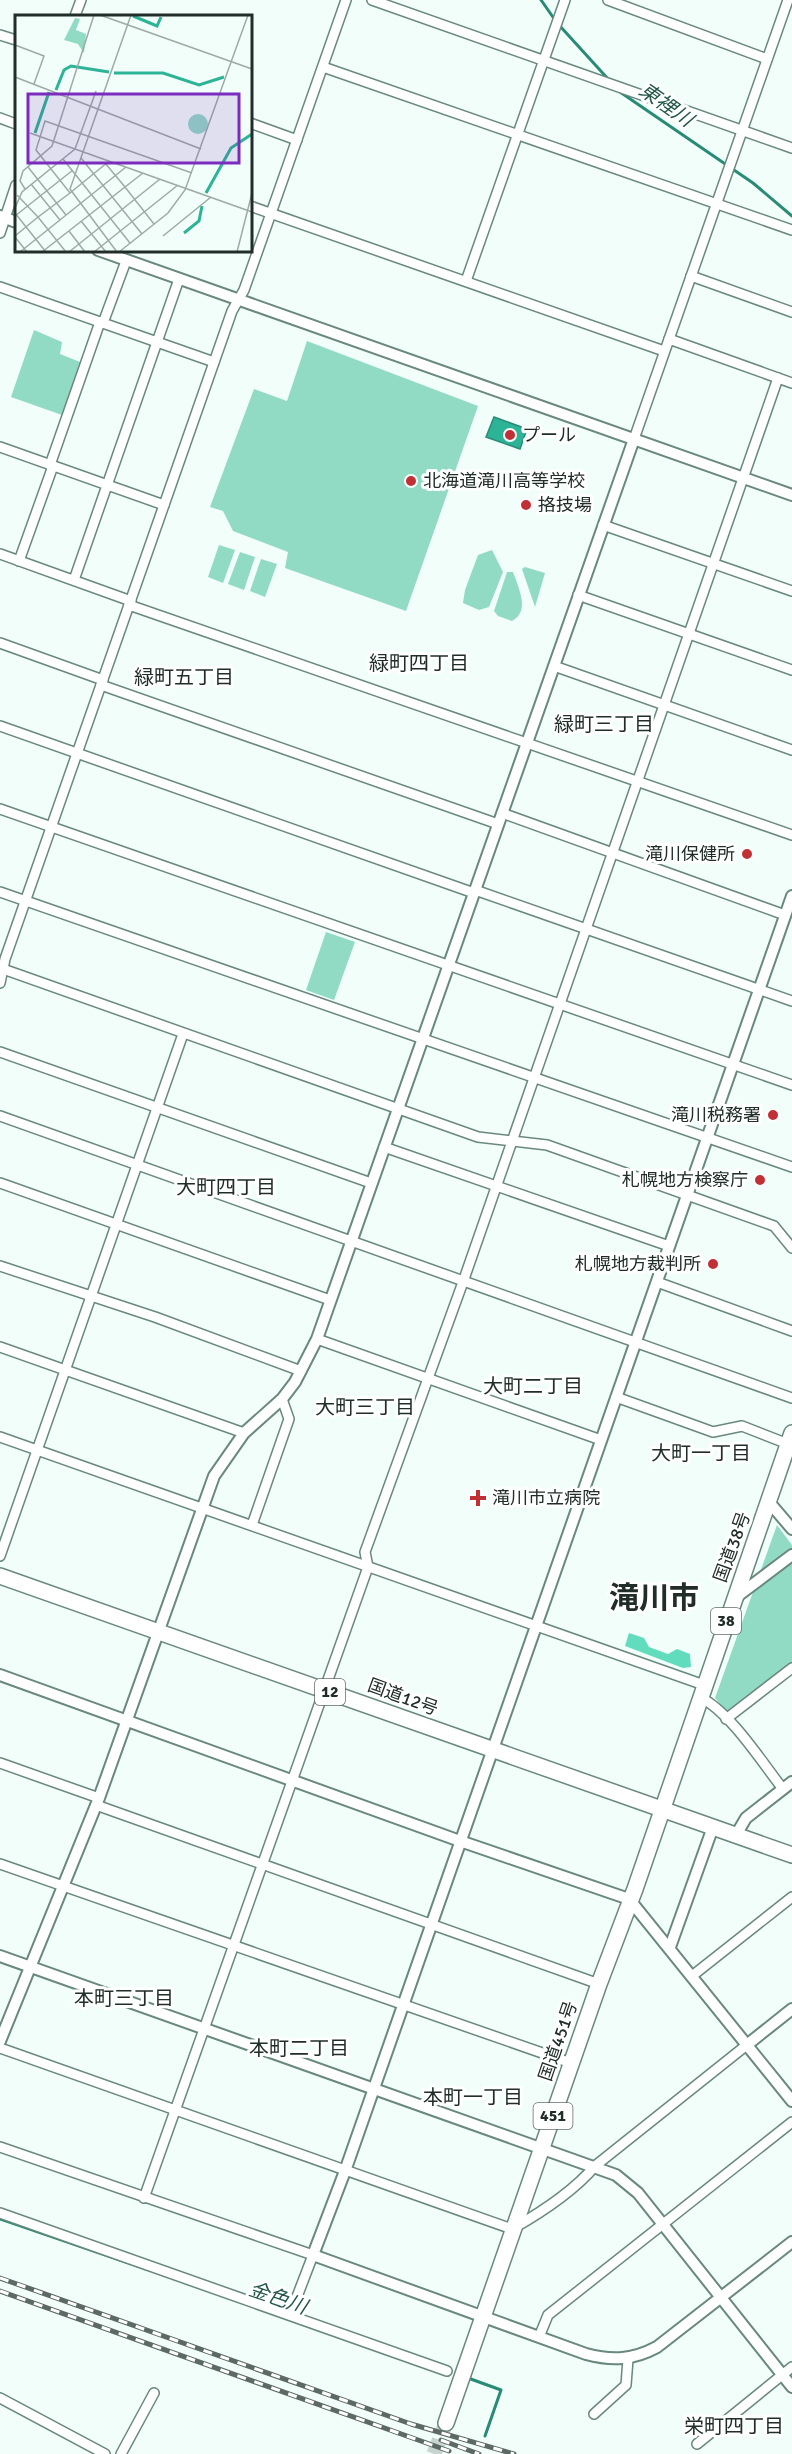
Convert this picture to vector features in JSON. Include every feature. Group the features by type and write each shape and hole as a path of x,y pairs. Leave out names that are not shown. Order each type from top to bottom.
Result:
{"highway":[{"name":"国道38号","path":"661,1808 790,1439"},
{"name":"国道12号","path":"0,1576 792,1855"},
{"name":"国道451号","path":"446,2423 512,2229 629,1899 635,1889 661,1808"}],"street":[{"path":"75,15 81,0"},
{"path":"372,0 543,58 792,148"},
{"path":"466,281 565,0"},
{"path":"608,0 767,59"},
{"path":"0,2041 98,1802 214,1476 244,1433 282,1399 302,1371 317,1339 788,0"},
{"path":"0,983 1,969 214,362 238,299 244,290 323,67 343,1"},
{"path":"0,35 15,40"},
{"path":"323,67 792,230"},
{"path":"0,118 15,124"},
{"path":"252,124 297,140"},
{"path":"0,233 3,217 15,187"},
{"path":"252,207 664,351"},
{"path":"103,252 792,495"},
{"path":"19,561 101,323 126,261"},
{"path":"691,276 792,312"},
{"path":"74,580 179,279"},
{"path":"0,287 214,362"},
{"path":"669,339 792,383"},
{"path":"144,2198 368,1567 365,1552 463,1282 778,378"},
{"path":"0,447 164,505"},
{"path":"603,525 792,591"},
{"path":"0,554 130,603 792,835"},
{"path":"578,595 792,670"},
{"path":"0,643 102,683 498,824"},
{"path":"554,666 792,750"},
{"path":"0,726 792,1000"},
{"path":"0,809 792,1085"},
{"path":"502,813 612,855 785,915"},
{"path":"0,892 422,1040 534,1075 792,1167"},
{"path":"290,2315 345,2171 792,896"},
{"path":"1,969 478,1137 547,1145 774,1226 792,1248"},
{"path":"0,1556 183,1034"},
{"path":"0,1052 371,1182"},
{"path":"0,1116 792,1398"},
{"path":"384,1147 669,1246"},
{"path":"0,1183 330,1300"},
{"path":"0,1266 302,1371"},
{"path":"657,1282 792,1331"},
{"path":"317,1339 601,1440"},
{"path":"0,1347 244,1433"},
{"path":"616,1397 713,1432 742,1426 790,1439"},
{"path":"252,1525 289,1419 282,1399"},
{"path":"0,1437 535,1626 702,1691 788,1786 746,1818 736,1835"},
{"path":"769,1502 792,1529"},
{"path":"735,1598 792,1555"},
{"path":"726,1719 792,1668"},
{"path":"0,1675 460,1841 629,1899 792,2100"},
{"path":"0,1762 98,1802 264,1864 599,1984"},
{"path":"670,1947 713,1827"},
{"path":"0,1864 572,2063"},
{"path":"692,1976 792,1897"},
{"path":"0,1956 595,2166 628,2183 792,2387"},
{"path":"0,2048 512,2229 534,2217 585,2177 595,2166 792,2009"},
{"path":"539,2337 548,2315 792,2122"},
{"path":"0,2147 313,2255 598,2357 628,2359 657,2347 792,2242"},
{"path":"0,2213 447,2371"},
{"path":"594,2414 626,2385 628,2359"},
{"path":"697,2444 792,2367"},
{"path":"121,2454 154,2393"},
{"path":"0,2398 105,2454"}],"shaded area":[{"path":"34,330 62,342 60,354 80,362 62,415 11,397"},
{"path":"307,341 478,406 406,611 285,568 288,552 233,531 223,511 210,507 254,389 287,401"},
{"path":"494,417 527,429 520,449 486,437"},
{"path":"219,545 235,550 223,583 208,577"},
{"path":"492,550 503,572 489,607 479,610 463,603 465,590 478,555"},
{"path":"240,552 255,557 244,590 228,584"},
{"path":"261,559 277,564 265,597 250,591"},
{"path":"525,567 545,573 535,607 522,569"},
{"path":"507,572 513,572 522,598 521,611 512,621 498,616 494,611"},
{"path":"326,932 355,942 334,1000 306,990"},
{"path":"777,1525 792,1545 792,1664 729,1714 715,1698"},
{"path":"629,1633 644,1638 649,1647 668,1654 677,1649 690,1654 691,1667 683,1668 625,1646"}],"waterway":[{"name":"東裡川","path":"541,0 555,20"},
{"name":"東裡川","path":"559,25 609,80"},
{"name":"東裡川","path":"620,92 753,183 792,216"},
{"name":"金色川","path":"0,2219 149,2270"},
{"name":"金色川","path":"468,2378 501,2390 485,2436"}],"tunnel":[{"path":"434,2454 446,2423"}],"railway":[{"path":"0,2278 411,2424 514,2454"},
{"path":"0,2291 449,2451"},
{"path":"441,2440 479,2454"}],"place":[{"name":"プール","path":"510,435"},
{"name":"北海道滝川高等学校","path":"411,481"},
{"name":"挌技場","path":"526,505"},
{"name":"滝川保健所","path":"747,854"},
{"name":"滝川税務署","path":"773,1115"},
{"name":"札幌地方検察庁","path":"760,1180"},
{"name":"札幌地方裁判所","path":"713,1264"},
{"name":"滝川市立病院","path":"478,1498"}],"district":[{"name":"緑町四丁目","path":"419,663"},
{"name":"緑町五丁目","path":"184,677"},
{"name":"緑町三丁目","path":"604,724"},
{"name":"大町四丁目","path":"226,1187"},
{"name":"大町二丁目","path":"533,1386"},
{"name":"大町三丁目","path":"365,1407"},
{"name":"大町一丁目","path":"701,1453"},
{"name":"滝川市","path":"654,1598"},
{"name":"本町三丁目","path":"124,1998"},
{"name":"本町二丁目","path":"299,2048"},
{"name":"本町一丁目","path":"473,2097"},
{"name":"栄町四丁目","path":"734,2426"}]}
